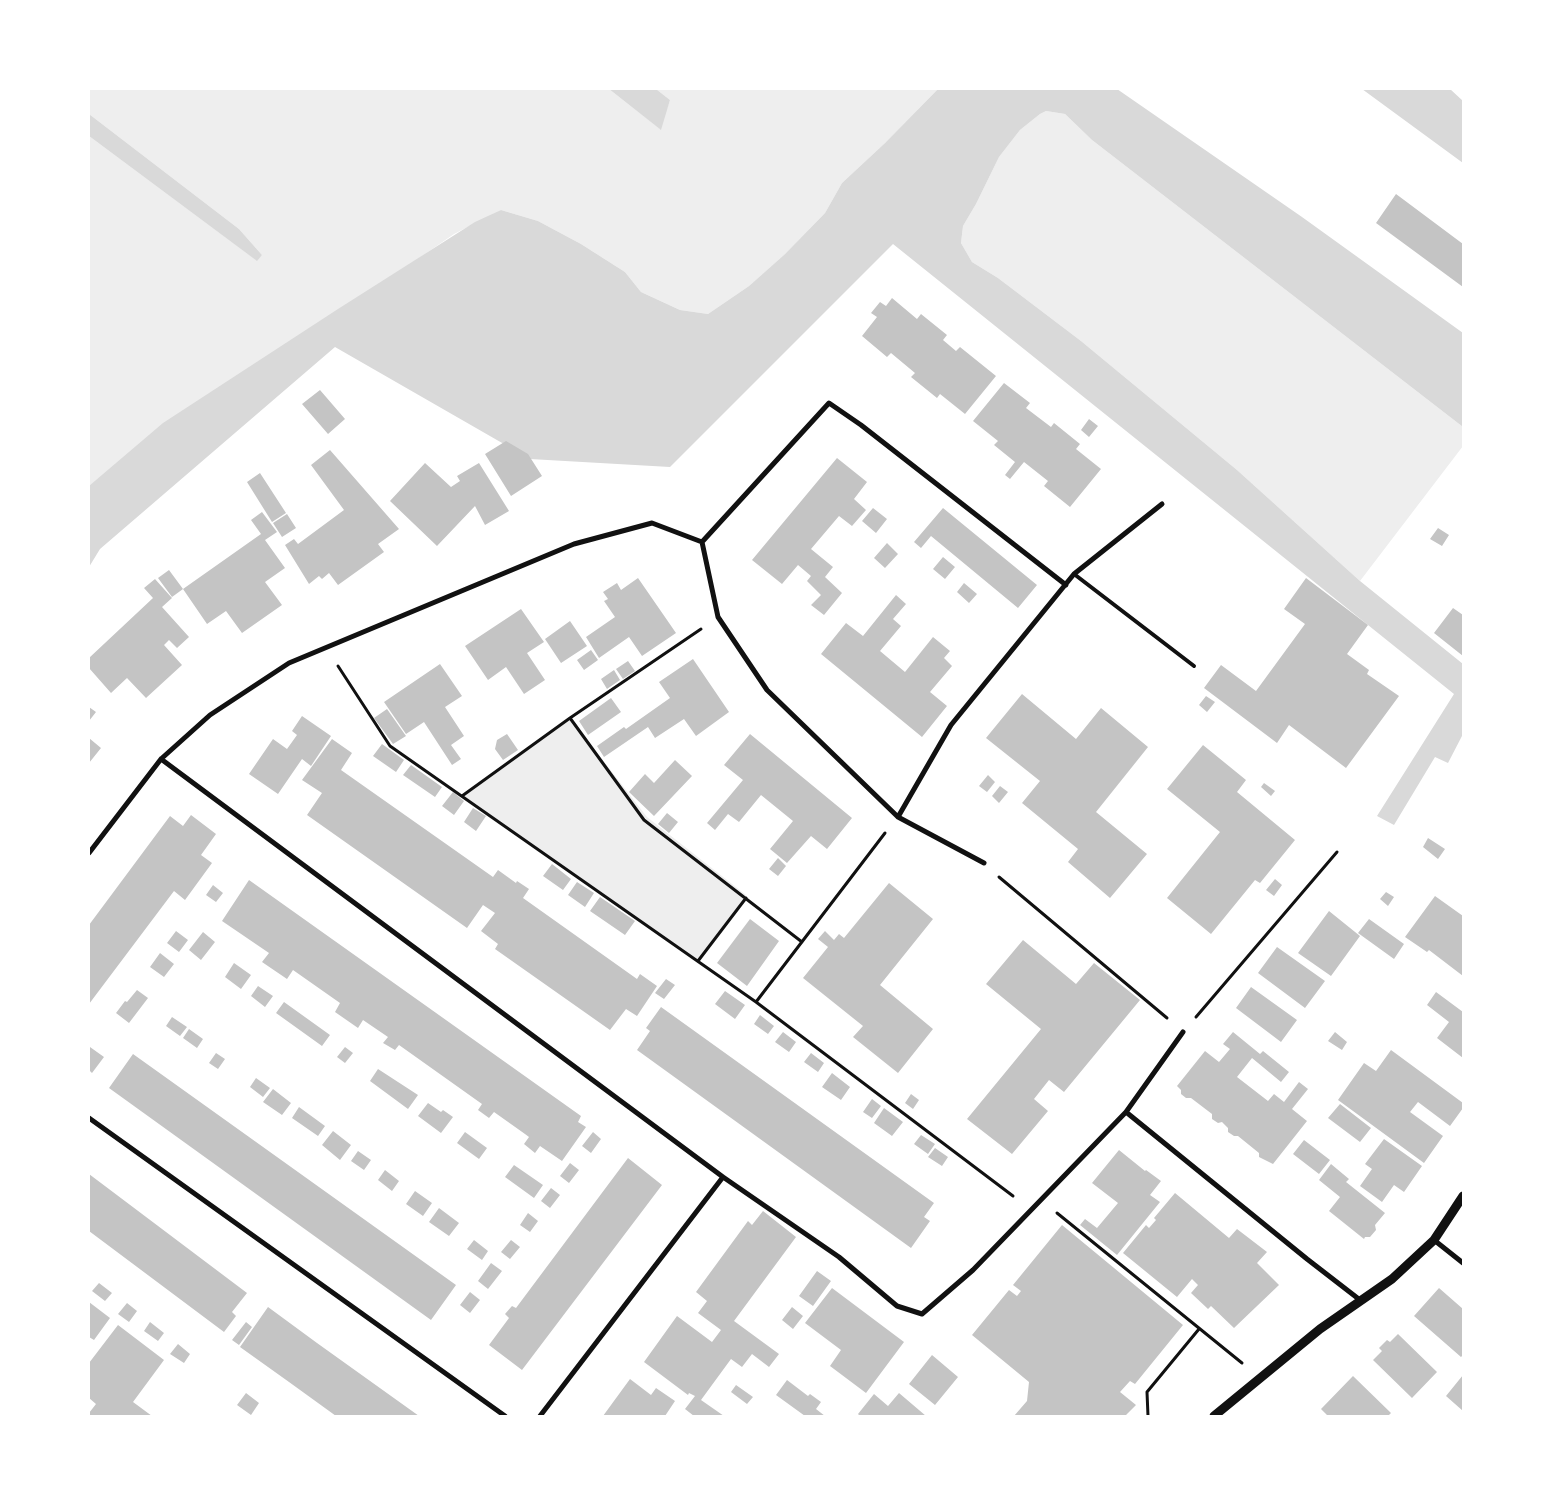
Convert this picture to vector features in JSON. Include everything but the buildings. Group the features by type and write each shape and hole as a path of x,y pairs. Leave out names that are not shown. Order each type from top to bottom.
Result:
{"street":[{"path":"702,542 829,403 861,425 1066,585"},
{"path":"898,817 951,725 1074,574 1162,504"},
{"path":"89,853 160,759 210,715 289,662 574,544 652,523 702,542"},
{"path":"702,542 718,617 767,690 898,817 984,863"},
{"path":"160,759 723,1177 839,1257 897,1306 922,1314 972,1270 1126,1112 1184,1032"},
{"path":"1126,1112 1360,1300"},
{"path":"89,1118 505,1416"},
{"path":"540,1416 723,1177"},
{"path":"1214,1416 1320,1329 1392,1278 1434,1240 1463,1196"},
{"path":"1434,1240 1463,1263"}],"lane":[{"path":"1074,574 1194,666"}],"path":[{"path":"462,796 570,718 718,617"},
{"path":"326,648 390,746 756,1002 1031,1210"},
{"path":"570,718 644,820 802,942"},
{"path":"756,1002 898,817"},
{"path":"984,863 1184,1032 1337,852"},
{"path":"698,961 746,898"},
{"path":"1042,1200 1199,1330 1261,1378"},
{"path":"1148,1416 1147,1392 1199,1330"}],"shaded area":[{"path":"89,89 609,89 660,129 670,100 656,89 938,89 885,143 842,183 825,213 785,254 749,286 708,314 680,310 641,292 625,272 581,244 538,221 501,210 454,234 89,486 89,136 256,260 262,255 239,229 89,114"},
{"path":"609,89 656,89 670,100 661,130"},
{"path":"938,89 1117,89 1302,217 1463,333 1463,427 1092,140 1065,114 1046,111 1020,130 999,157 963,226 961,243 972,262 998,278 1081,341 1237,470 1360,581 1463,664 1463,734 1448,763 1435,757 1394,825 1377,816 1454,694 893,244 670,467 530,459 335,347 100,549 89,567 89,486 163,423 475,222 501,210 538,221 581,244 625,272 641,292 680,310 708,314 749,286 785,254 825,213 842,183 885,143"},
{"path":"1362,89 1450,89 1463,101 1463,163"},
{"path":"1046,111 1065,114 1092,140 1463,427 1463,446 1360,581 1237,470 1081,341 998,278 972,262 961,243 963,226 999,157 1020,130"},
{"path":"89,114 239,229 262,255 257,261 89,136"},
{"path":"570,718 647,817 746,895 698,961 462,796"}]}
